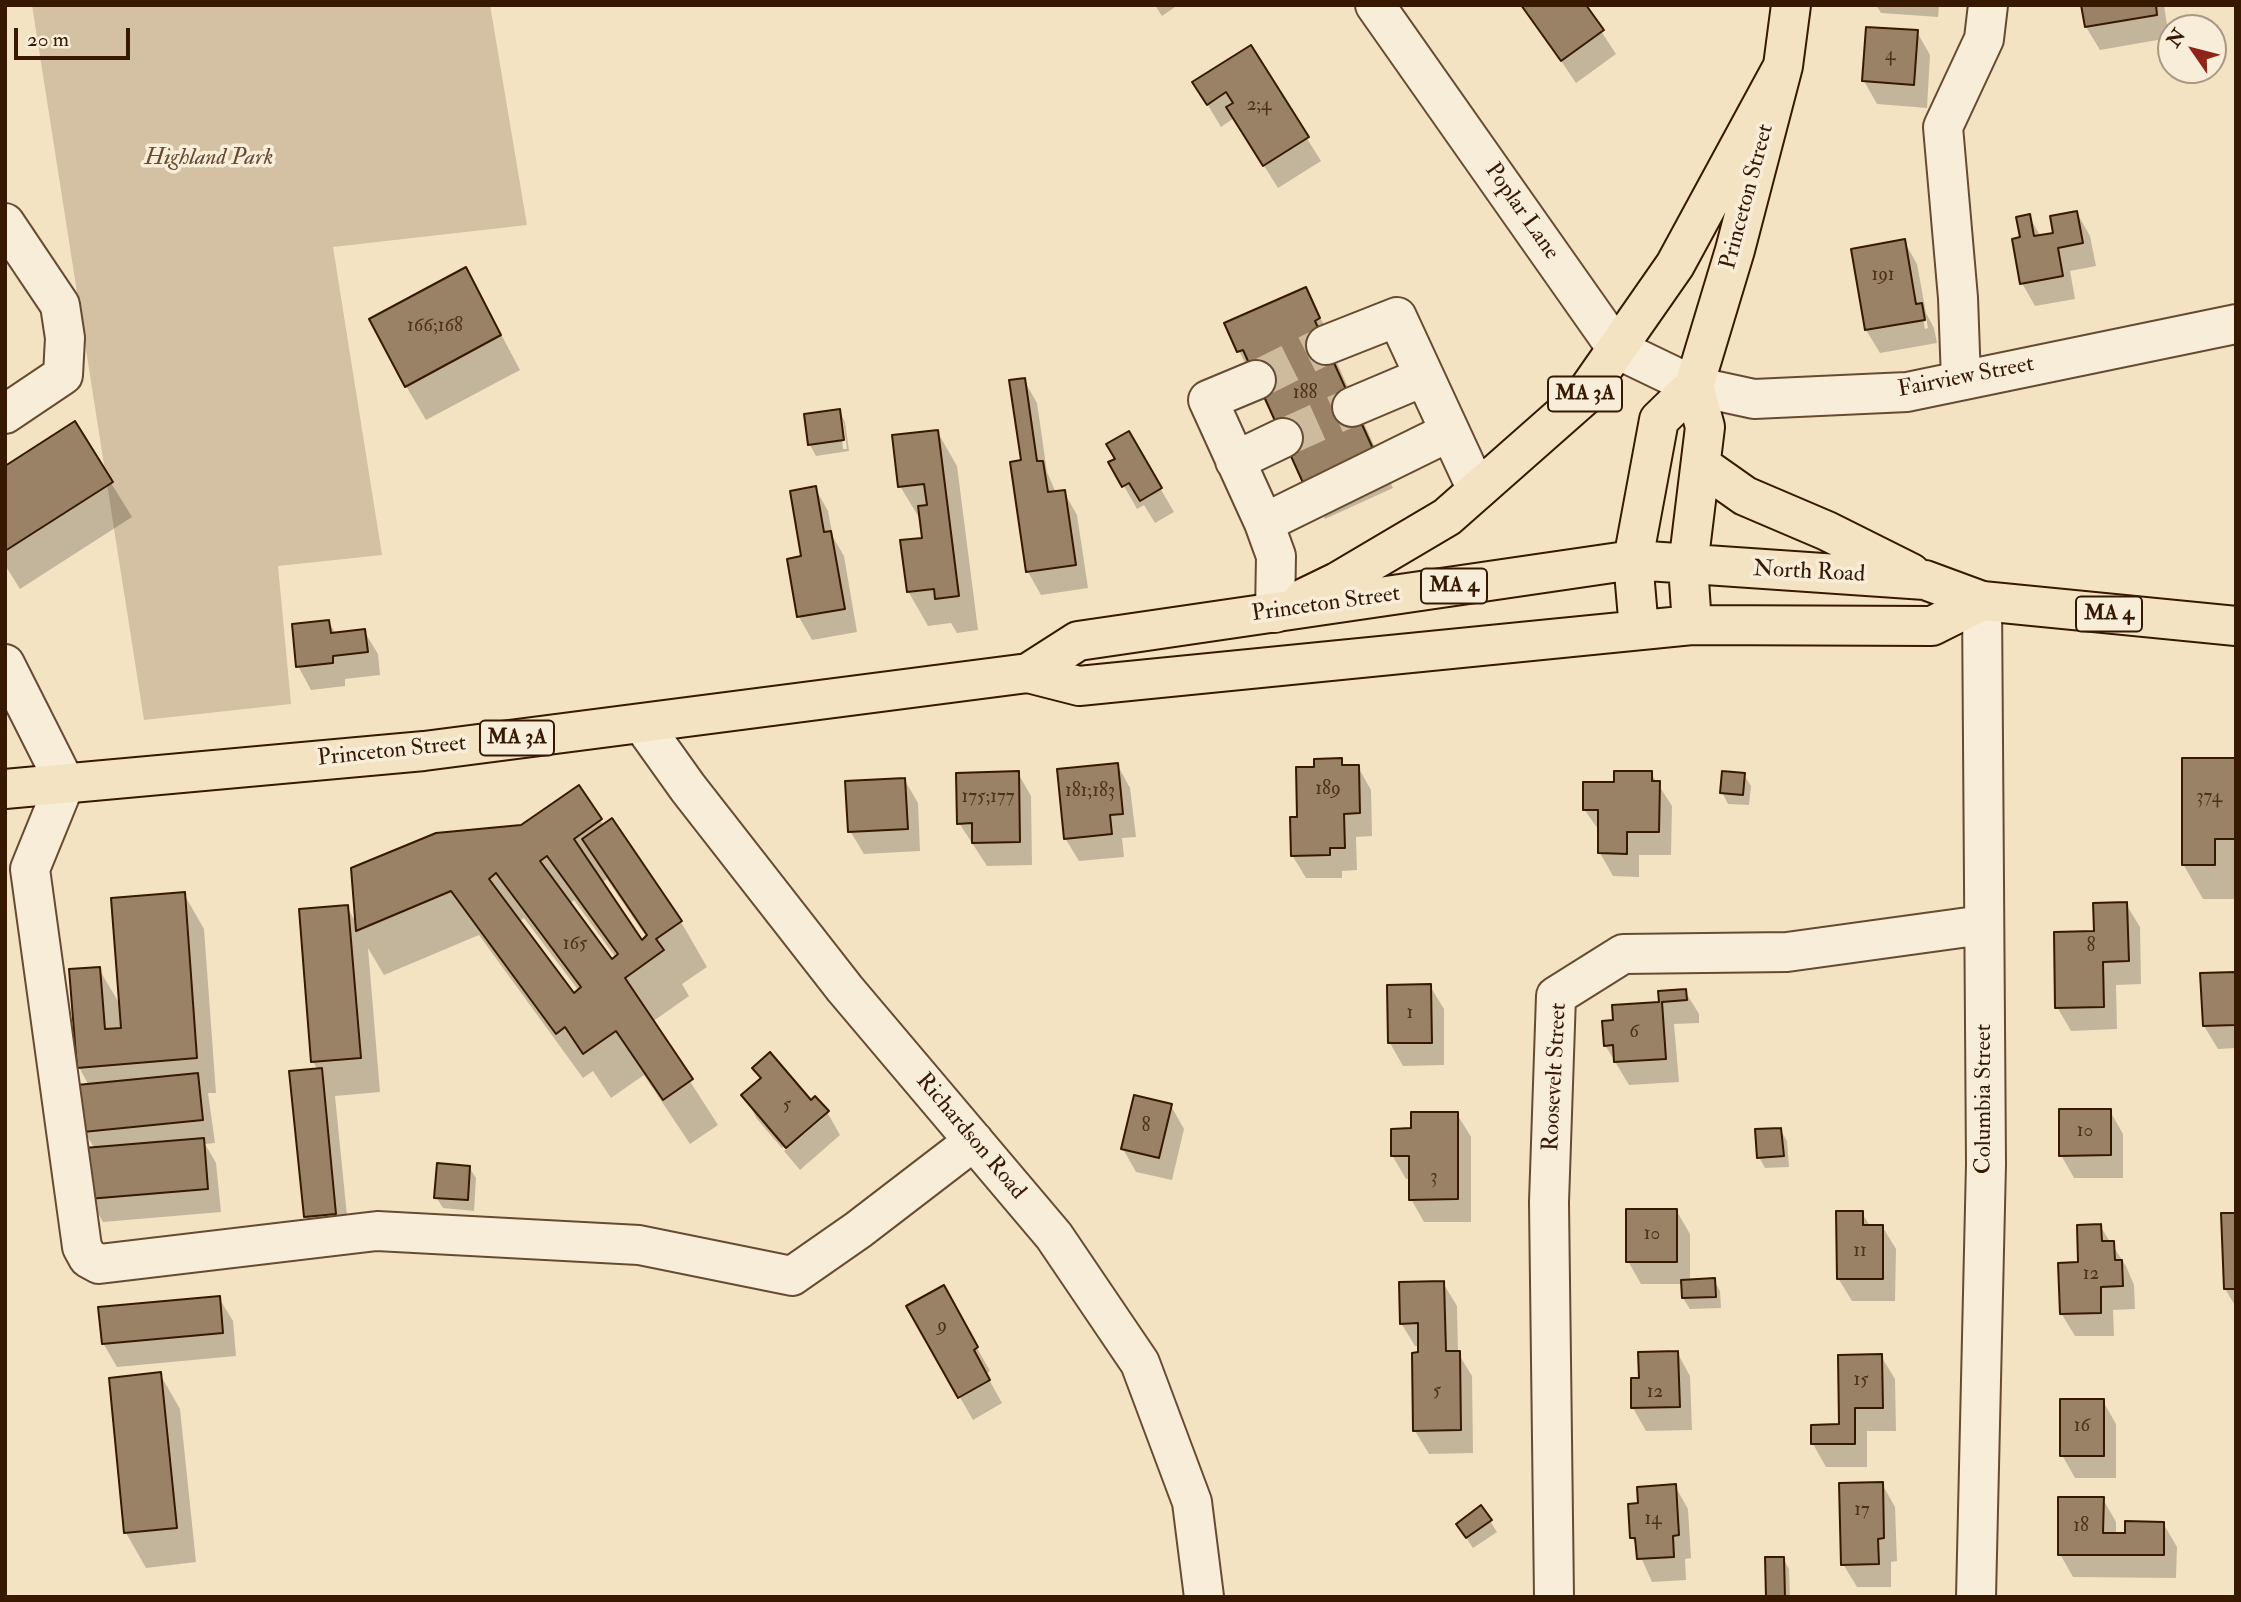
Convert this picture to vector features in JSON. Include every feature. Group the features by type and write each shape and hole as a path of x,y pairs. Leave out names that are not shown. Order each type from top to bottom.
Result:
{"main road":[{"name":"Princeton Street","path":"1695,386 1735,250 1783,66 1791,5"},
{"name":"MA 3A","path":"1275,613 1337,582 1447,517 1583,397 1675,265 1783,66"},
{"path":"1639,630 1633,560 1659,420 1695,386 1705,427 1688,566 1692,625 1932,626 1982,601"},
{"path":"1701,465 1745,496 1827,531 1925,580"},
{"name":"Princeton Street","path":"1028,673 1078,642 1633,560"},
{"name":"North Road","path":"1633,560 1688,566 1925,580 1982,601 2236,626"},
{"name":"Princeton Street","path":"5,789 424,751 564,732 643,725 1028,673 1079,686 1692,625"}],"street":[{"name":"Poplar Lane","path":"1375,5 1617,349 1695,386"},
{"path":"1961,380 1958,298 1942,127 1984,39 1988,5"},
{"path":"5,223 60,304 65,338 63,375 5,414"},
{"path":"1326,345 1397,317 1477,491"},
{"name":"Fairview Street","path":"1695,386 1755,399 1907,392 2236,324"},
{"path":"1352,407 1423,377"},
{"path":"1256,380 1208,400 1264,523 1276,556 1275,613"},
{"path":"1264,523 1449,432"},
{"path":"1235,461 1283,438"},
{"name":"Columbia Street","path":"1976,1597 1986,1164 1982,601"},
{"path":"5,664 65,783 30,870 82,1247 88,1258 99,1264 377,1231 639,1245 792,1276 858,1230 974,1141"},
{"name":"Richardson Road","path":"643,725 688,788 845,989 1054,1236 1140,1363 1192,1502 1204,1597"},
{"name":"Roosevelt Street","path":"1554,1597 1549,1202 1556,996 1623,954 1787,952 1983,925"}],"green space":[{"name":"Highland Park","path":"32,5 490,5 527,225 333,247 382,555 278,566 291,704 144,720"}],"building":[{"path":"1521,5 1586,5 1604,30 1561,61"},
{"path":"2081,5 2156,5 2157,15 2085,27"},
{"path":"1866,27 1918,30 1914,85 1862,81"},
{"path":"1251,45 1309,137 1263,166 1226,107 1233,103 1226,92 1207,105 1192,82"},
{"path":"2077,211 2083,243 2058,248 2063,276 2020,284 2012,239 2020,237 2016,217 2030,214 2034,236 2053,233 2050,216"},
{"path":"1905,239 1916,304 1922,303 1925,320 1865,330 1851,249"},
{"path":"466,267 501,335 405,387 369,319"},
{"path":"1306,287 1320,318 1315,321 1375,453 1304,485 1243,350 1237,352 1224,323"},
{"path":"1025,378 1037,461 1043,461 1048,492 1065,490 1076,565 1026,572 1010,462 1021,460 1009,380"},
{"path":"840,409 844,440 808,445 804,414"},
{"path":"75,421 113,482 5,551 5,466"},
{"path":"938,430 959,596 935,599 934,589 907,592 900,540 922,538 918,506 927,505 924,484 898,487 892,435"},
{"path":"1129,431 1162,488 1140,501 1129,483 1122,487 1108,462 1115,459 1106,444"},
{"path":"816,486 824,532 831,531 845,609 797,617 787,559 801,556 790,491"},
{"path":"329,620 331,633 365,629 368,652 333,656 333,663 296,667 292,624"},
{"path":"1342,758 1342,765 1359,765 1360,813 1344,814 1345,848 1330,848 1330,855 1291,856 1290,817 1297,817 1296,767 1314,767 1314,759"},
{"path":"2182,758 2236,758 2236,839 2215,839 2215,865 2182,865"},
{"path":"1118,763 1123,814 1110,815 1112,834 1064,839 1057,769"},
{"path":"1019,771 1020,842 972,843 972,823 957,824 956,773"},
{"path":"1614,771 1652,771 1652,781 1660,781 1659,832 1627,832 1627,854 1598,853 1598,810 1583,810 1583,782 1614,782"},
{"path":"1722,771 1745,773 1743,795 1720,793"},
{"path":"905,778 908,829 848,832 845,781"},
{"path":"579,785 602,819 574,839 642,940 647,935 582,839 612,818 682,921 656,939 664,950 625,978 693,1079 663,1100 616,1031 583,1054 565,1027 556,1034 451,891 356,931 351,868 436,833 521,825","holes":["547,856 618,954 612,959 540,861","496,873 581,987 574,993 489,879"]},
{"path":"185,892 197,1058 77,1068 69,969 100,967 105,1029 121,1028 111,898"},
{"path":"2127,902 2129,961 2103,962 2104,1007 2055,1008 2054,932 2094,931 2093,903"},
{"path":"348,905 361,1058 311,1062 299,909"},
{"path":"2236,972 2236,1025 2203,1026 2200,973"},
{"path":"1431,984 1432,1043 1388,1043 1387,985"},
{"path":"1686,989 1687,1000 1662,1002 1666,1059 1614,1062 1613,1045 1604,1046 1602,1021 1613,1020 1612,1005 1659,1002 1658,991"},
{"path":"770,1052 811,1100 815,1096 829,1111 786,1148 741,1095 761,1078 752,1068"},
{"path":"322,1068 336,1214 304,1217 289,1071"},
{"path":"198,1073 203,1120 83,1132 77,1085"},
{"path":"1134,1095 1172,1104 1159,1158 1121,1149"},
{"path":"2059,1109 2111,1109 2111,1155 2059,1156"},
{"path":"1411,1112 1458,1112 1458,1199 1409,1200 1409,1156 1391,1156 1391,1129 1411,1128"},
{"path":"1781,1128 1784,1156 1757,1158 1755,1129"},
{"path":"204,1138 208,1189 88,1199 84,1148"},
{"path":"437,1163 470,1166 468,1200 434,1198"},
{"path":"1626,1209 1677,1209 1677,1262 1626,1262"},
{"path":"1836,1211 1863,1211 1863,1225 1883,1225 1883,1279 1837,1279"},
{"path":"2221,1213 2236,1213 2236,1289 2224,1289"},
{"path":"2101,1224 2102,1241 2114,1241 2115,1260 2122,1260 2123,1286 2101,1287 2101,1313 2060,1314 2058,1263 2078,1262 2077,1225"},
{"path":"1715,1278 1716,1297 1682,1298 1681,1280"},
{"path":"1444,1281 1446,1351 1460,1351 1461,1430 1413,1431 1412,1353 1418,1352 1418,1323 1400,1324 1399,1282"},
{"path":"944,1285 978,1347 974,1350 990,1380 958,1398 906,1306"},
{"path":"220,1296 223,1333 102,1344 98,1307"},
{"path":"1678,1351 1680,1407 1631,1408 1631,1378 1639,1378 1638,1352"},
{"path":"1882,1354 1883,1408 1855,1408 1855,1444 1811,1444 1811,1425 1839,1424 1838,1355"},
{"path":"161,1372 177,1528 124,1533 109,1378"},
{"path":"2060,1399 2104,1399 2104,1456 2060,1456"},
{"path":"1883,1482 1884,1538 1878,1539 1879,1564 1841,1565 1839,1483"},
{"path":"1676,1484 1679,1535 1673,1536 1674,1557 1637,1559 1635,1538 1630,1538 1628,1504 1638,1503 1637,1487"},
{"path":"2058,1497 2104,1497 2103,1533 2125,1533 2125,1521 2164,1522 2164,1555 2058,1555"},
{"path":"1481,1505 1492,1520 1466,1538 1456,1524"},
{"path":"1765,1557 1784,1557 1785,1597 1766,1597"}],"tunnel":[{"path":"1256,380 1326,345"},
{"path":"1283,438 1352,407"}]}
